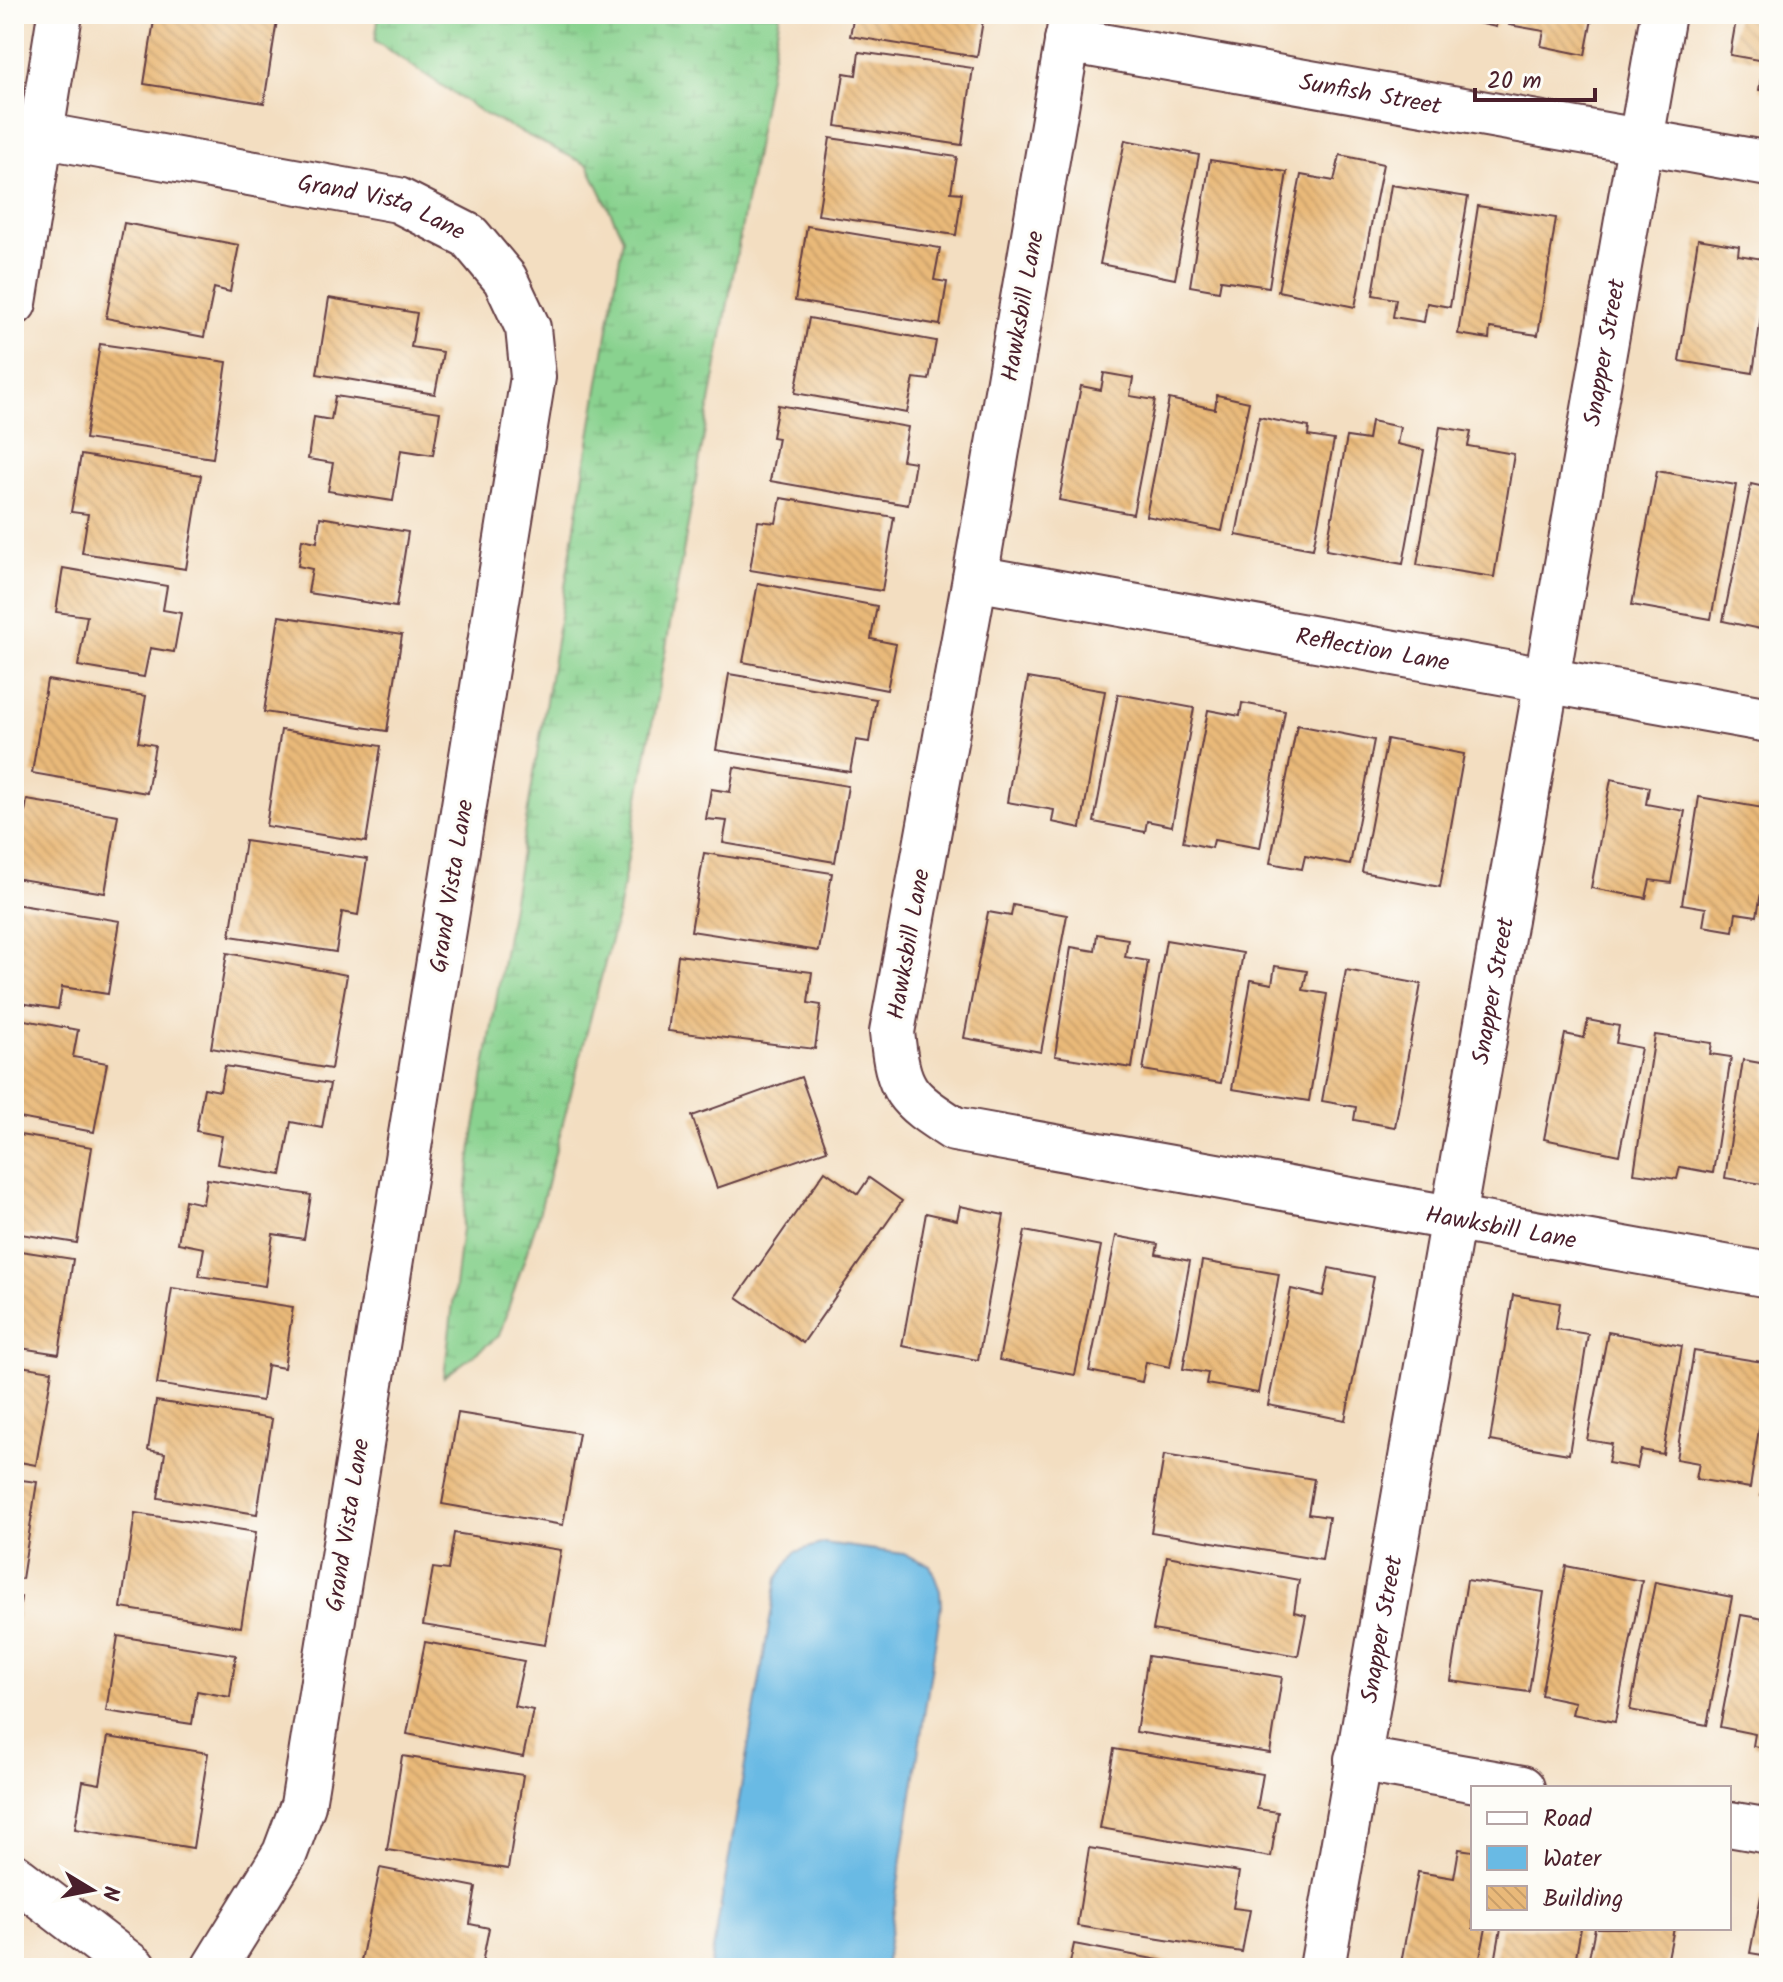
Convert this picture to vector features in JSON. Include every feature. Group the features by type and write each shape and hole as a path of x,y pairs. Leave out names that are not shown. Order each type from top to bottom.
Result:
{"street":[{"path":"14,303 60,14"},
{"name":"Snapper Street","path":"1322,1968 1663,14"},
{"name":"Sunfish Street","path":"1069,27 1769,164"},
{"name":"Hawksbill Lane","path":"1069,27 975,578 892,1032 896,1071 912,1101 954,1129 1769,1275"},
{"name":"Grand Vista Lane","path":"40,135 398,200 429,214 469,236 505,279 528,328 533,377 303,1805 285,1853 214,1968"},
{"name":"Reflection Lane","path":"975,578 1769,720"},
{"path":"1357,1759 1511,1786"},
{"path":"1731,1824 1769,1831"},
{"path":"14,1876 134,1968"}],"green space":[{"path":"379,14 780,14 618,913 538,1218 499,1336 444,1377 472,1146 623,238 588,165 486,115 375,41"}],"water":[{"path":"824,1543 904,1554 930,1565 940,1591 941,1606 885,1968 710,1968 777,1579 795,1552"}],"building":[{"path":"155,14 278,14 264,103 144,84"},
{"path":"854,14 984,14 977,57 850,36"},
{"path":"1438,14 1498,14 1496,27"},
{"path":"1511,14 1593,14 1585,55 1541,46 1544,31 1509,25"},
{"path":"1737,14 1769,14 1769,92 1759,90 1764,61 1730,55"},
{"path":"859,52 973,68 962,145 836,126 844,73 856,75"},
{"path":"830,138 957,157 951,192 962,193 956,235 818,215"},
{"path":"1125,140 1199,155 1175,279 1100,264"},
{"path":"1340,155 1383,164 1355,307 1278,291 1301,175 1334,181"},
{"path":"1210,160 1287,172 1269,287 1221,280 1219,291 1190,286"},
{"path":"1391,185 1468,197 1450,307 1427,303 1424,322 1393,317 1396,299 1373,295"},
{"path":"1478,206 1556,218 1538,335 1490,328 1489,339 1458,334"},
{"path":"124,223 239,245 230,292 214,288 204,337 106,318"},
{"path":"807,226 940,248 934,280 947,282 940,325 795,301"},
{"path":"1698,239 1739,246 1738,255 1769,260 1753,373 1679,361"},
{"path":"329,298 417,313 411,347 443,352 435,394 317,374"},
{"path":"809,318 936,341 929,380 914,378 907,413 795,393"},
{"path":"100,344 227,362 213,458 85,439"},
{"path":"1104,373 1133,378 1130,396 1155,400 1133,514 1059,500 1081,386 1101,390"},
{"path":"1217,395 1249,402 1222,531 1146,516 1169,399 1215,409"},
{"path":"335,396 440,412 433,455 401,450 393,501 328,491 333,463 308,459 314,417 331,420"},
{"path":"778,405 908,427 902,460 915,462 908,505 770,481 778,438 772,437"},
{"path":"1259,417 1309,427 1308,436 1334,440 1313,549 1236,535"},
{"path":"1371,421 1400,427 1397,444 1424,450 1403,564 1326,550 1347,437 1368,440"},
{"path":"1440,427 1471,432 1468,446 1514,454 1494,577 1417,565"},
{"path":"81,455 201,475 186,569 82,553 88,514 71,512"},
{"path":"1657,471 1736,485 1711,619 1632,605"},
{"path":"1751,484 1769,488 1769,631 1723,621"},
{"path":"781,498 894,517 882,591 750,570 758,521 776,523"},
{"path":"320,517 408,532 396,607 308,593 312,569 298,566 302,539 317,542"},
{"path":"63,568 167,586 163,610 181,613 174,652 150,648 144,677 78,666 87,616 56,612"},
{"path":"758,583 877,606 871,639 896,644 887,690 743,662"},
{"path":"279,616 402,635 387,731 264,712"},
{"path":"729,674 876,699 869,742 856,740 850,772 716,750"},
{"path":"1028,678 1105,691 1081,828 1052,822 1054,810 1007,802"},
{"path":"47,680 146,696 138,742 155,745 147,793 32,773"},
{"path":"1118,694 1194,708 1172,826 1147,821 1145,832 1094,822"},
{"path":"1242,703 1285,711 1260,848 1214,840 1212,848 1183,842 1208,710 1240,716"},
{"path":"1297,725 1374,740 1350,865 1305,856 1302,869 1270,863"},
{"path":"281,730 381,746 366,842 266,826"},
{"path":"1387,739 1464,754 1440,887 1362,872"},
{"path":"734,767 848,786 835,862 723,843 727,821 706,819 711,789 730,792"},
{"path":"1611,779 1649,787 1646,804 1685,811 1671,883 1650,880 1646,898 1591,888"},
{"path":"1699,797 1769,809 1769,846 1757,916 1736,913 1733,931 1703,926 1706,908 1682,904"},
{"path":"27,800 118,815 105,893 14,878"},
{"path":"245,841 367,859 358,915 342,912 336,952 230,936"},
{"path":"704,853 832,873 819,951 691,931"},
{"path":"14,904 120,921 108,994 62,987 58,1009 14,1002"},
{"path":"1013,905 1067,915 1041,1052 964,1038 988,912 1011,916"},
{"path":"1097,934 1128,939 1125,957 1148,961 1132,1068 1055,1056 1071,947 1095,951"},
{"path":"1166,940 1243,953 1221,1083 1143,1070"},
{"path":"227,953 347,975 331,1069 211,1048"},
{"path":"678,955 812,972 808,1003 821,1005 815,1049 668,1031"},
{"path":"1275,966 1307,971 1303,990 1327,994 1309,1101 1232,1089 1251,980 1272,984"},
{"path":"1346,970 1421,984 1395,1127 1354,1120 1356,1107 1322,1101"},
{"path":"14,1018 78,1030 73,1057 107,1063 94,1132 14,1117"},
{"path":"1588,1020 1619,1026 1616,1043 1641,1048 1619,1155 1544,1139 1565,1034 1584,1038"},
{"path":"1655,1035 1712,1043 1710,1054 1731,1057 1713,1173 1680,1167 1677,1179 1634,1173"},
{"path":"1767,1058 1769,1185 1725,1178 1743,1060 1766,1064"},
{"path":"225,1066 330,1084 322,1128 291,1122 281,1175 217,1164 222,1136 196,1131 204,1088 220,1091"},
{"path":"801,1077 827,1150 717,1188 692,1116"},
{"path":"14,1134 92,1147 77,1243 14,1233"},
{"path":"825,1171 858,1194 869,1178 902,1201 803,1343 737,1297"},
{"path":"207,1179 311,1195 304,1239 273,1234 265,1286 199,1276 204,1248 178,1243 185,1200 203,1204"},
{"path":"960,1206 1004,1215 978,1360 902,1346 926,1213 957,1220"},
{"path":"1025,1231 1101,1246 1075,1375 999,1360"},
{"path":"1116,1236 1158,1244 1156,1254 1190,1261 1170,1367 1146,1362 1142,1382 1089,1371"},
{"path":"14,1250 73,1259 59,1354 14,1347"},
{"path":"1202,1261 1279,1274 1258,1393 1206,1384 1208,1373 1183,1369"},
{"path":"1329,1268 1374,1277 1345,1420 1268,1405 1291,1289 1323,1296"},
{"path":"172,1288 293,1307 284,1368 267,1365 262,1401 157,1384"},
{"path":"1513,1295 1560,1303 1556,1329 1588,1334 1569,1454 1490,1441"},
{"path":"1608,1332 1682,1346 1663,1454 1641,1450 1637,1468 1608,1463 1612,1444 1587,1440"},
{"path":"1694,1351 1769,1363 1750,1488 1696,1479 1699,1463 1676,1459"},
{"path":"14,1365 52,1371 36,1465 14,1461"},
{"path":"156,1401 272,1419 257,1514 158,1498 165,1453 148,1450"},
{"path":"458,1413 579,1433 563,1525 442,1504"},
{"path":"1164,1455 1314,1479 1308,1514 1329,1517 1322,1560 1151,1532"},
{"path":"1769,1461 1769,1498 1761,1496"},
{"path":"14,1479 37,1482 22,1579 14,1578"},
{"path":"135,1513 256,1532 241,1627 121,1608"},
{"path":"454,1533 561,1550 545,1645 423,1625 433,1568 448,1570"},
{"path":"1167,1556 1299,1580 1294,1612 1306,1615 1298,1656 1153,1630"},
{"path":"1566,1566 1642,1581 1615,1722 1572,1714 1575,1702 1541,1695"},
{"path":"1467,1580 1544,1592 1529,1692 1451,1681"},
{"path":"1655,1582 1732,1597 1707,1725 1630,1710"},
{"path":"14,1596 21,1597 16,1630 14,1630"},
{"path":"1767,1599 1769,1749 1753,1746 1755,1734 1720,1727 1741,1615 1764,1619"},
{"path":"118,1636 236,1655 230,1697 197,1691 192,1724 106,1711"},
{"path":"425,1642 524,1661 514,1706 533,1710 523,1757 407,1734"},
{"path":"1148,1656 1282,1677 1270,1753 1136,1732"},
{"path":"108,1737 208,1753 193,1848 75,1829 83,1781 100,1784"},
{"path":"1114,1749 1263,1774 1257,1809 1278,1812 1271,1857 1100,1828"},
{"path":"402,1756 523,1775 508,1869 387,1850"},
{"path":"1089,1848 1239,1872 1233,1908 1250,1910 1242,1952 1077,1926"},
{"path":"1459,1849 1471,1851 1471,1930 1486,1930 1478,1968 1400,1968 1418,1872 1454,1878"},
{"path":"380,1868 476,1887 470,1924 489,1928 481,1968 400,1968 361,1961"},
{"path":"1761,1896 1769,1897 1769,1956 1750,1953"},
{"path":"1501,1930 1581,1930 1574,1968 1494,1968"},
{"path":"1595,1930 1674,1930 1666,1968 1587,1968"},
{"path":"1074,1944 1196,1967 1196,1968 1069,1968"}]}
